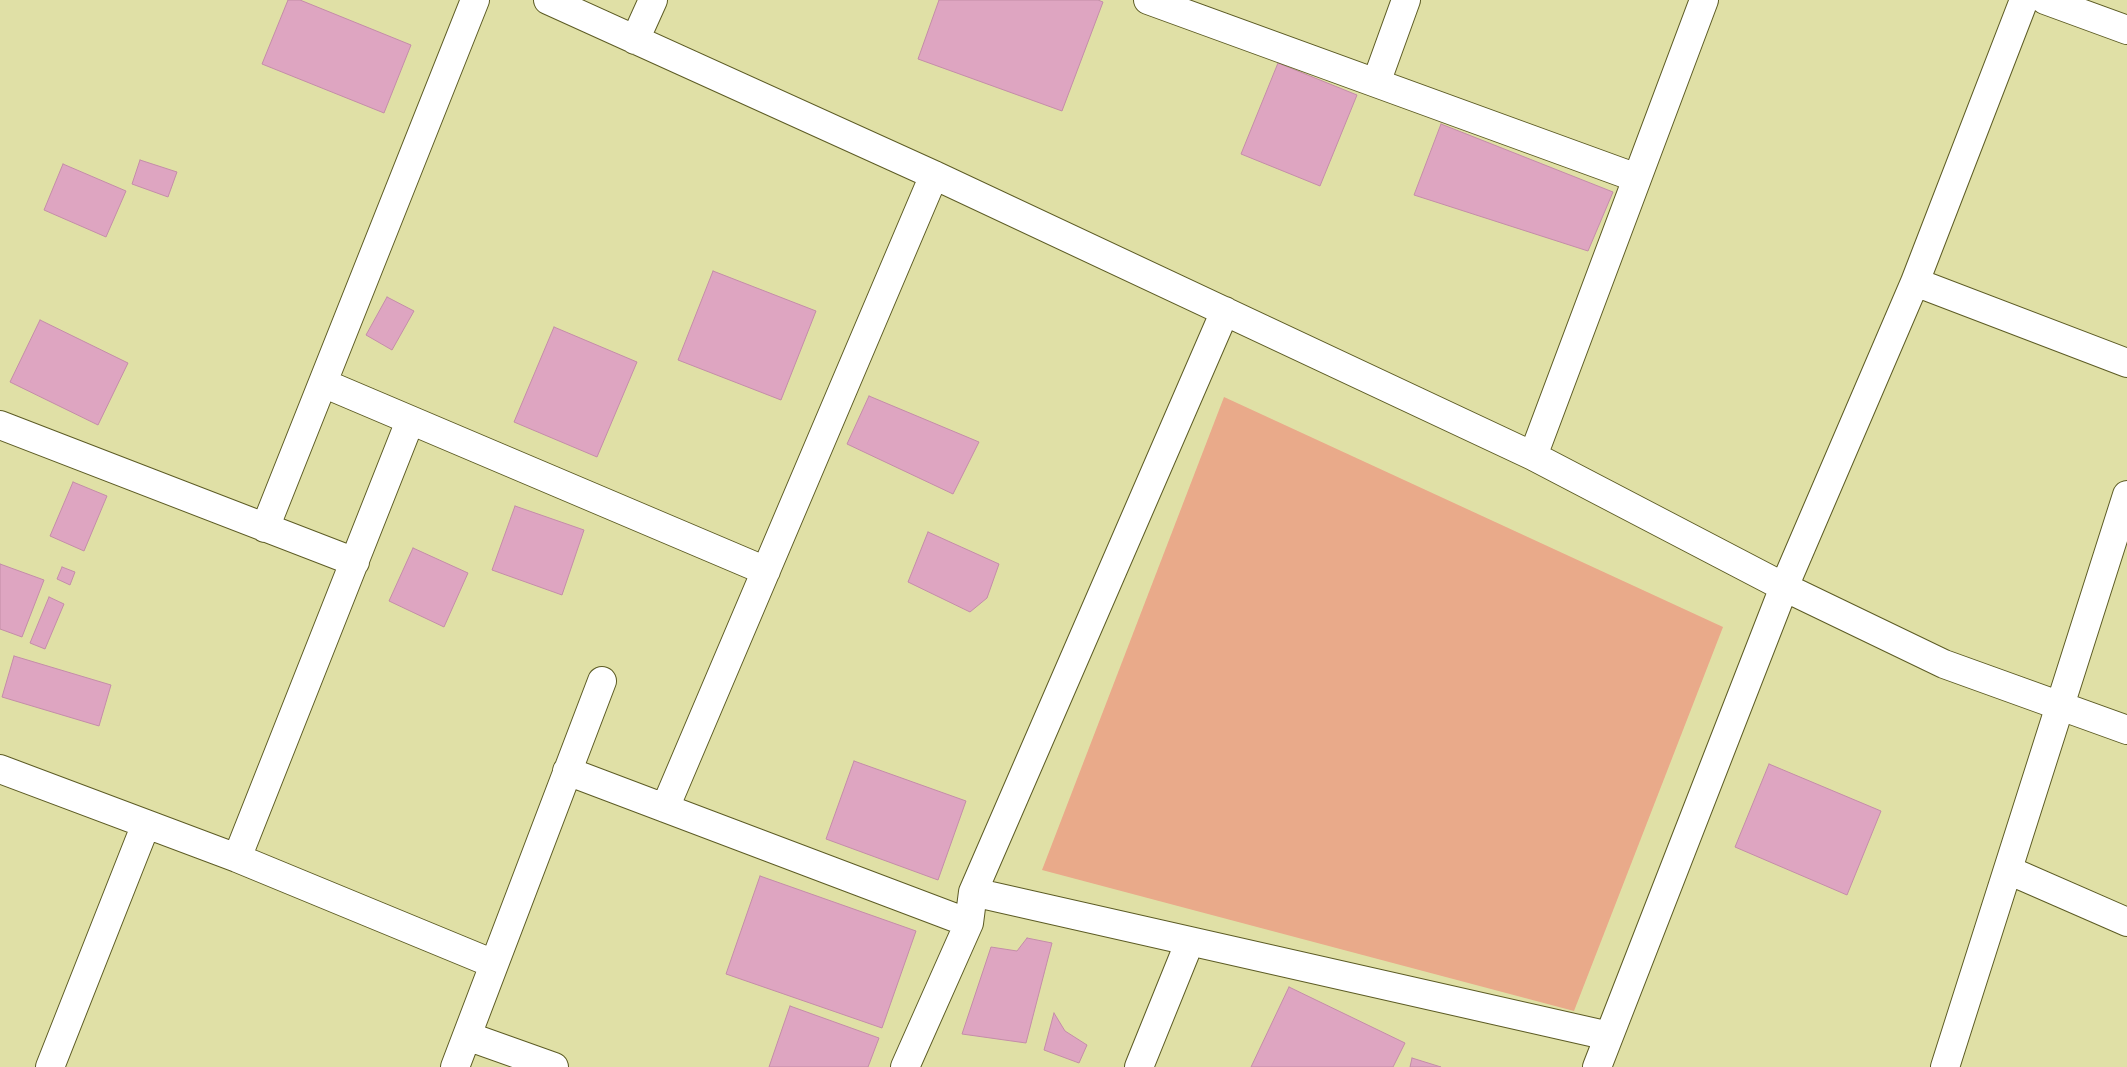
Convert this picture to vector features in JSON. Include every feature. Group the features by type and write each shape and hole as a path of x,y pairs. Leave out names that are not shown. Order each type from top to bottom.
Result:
{"street":[{"path":"265,528 475,0"},
{"path":"548,0 934,175 1533,456 1784,587 1944,664 2127,730"},
{"path":"635,40 653,0"},
{"path":"1148,0 1637,178"},
{"path":"1376,83 1406,0"},
{"path":"1533,456 1704,0"},
{"path":"1597,1067 1784,587 1915,282 2024,0"},
{"path":"2045,0 2127,30"},
{"path":"665,808 934,175"},
{"path":"1915,282 2127,363"},
{"path":"906,1067 968,923 973,892 1225,311"},
{"path":"323,383 766,571"},
{"path":"237,858 410,421"},
{"path":"0,425 355,562"},
{"path":"1945,1067 2127,495"},
{"path":"455,1067 602,681"},
{"path":"0,769 237,858 494,964"},
{"path":"567,771 968,923"},
{"path":"50,1067 146,824"},
{"path":"2008,870 2127,922"},
{"path":"973,892 1608,1036"},
{"path":"1139,1067 1190,941"},
{"path":"467,1036 554,1067"}],"shaded area":[{"path":"1224,397 1723,627 1574,1011 1042,870"}],"building":[{"path":"288,0 300,0 411,45 384,113 262,64"},
{"path":"939,0 1098,0 1103,2 1062,111 918,59"},
{"path":"1278,63 1357,95 1320,186 1241,154"},
{"path":"1441,124 1613,192 1588,251 1414,195"},
{"path":"140,160 177,172 168,197 132,184"},
{"path":"63,164 126,191 106,237 44,210"},
{"path":"713,271 816,311 781,400 678,360"},
{"path":"387,297 414,311 392,350 366,335"},
{"path":"40,320 128,363 98,425 10,382"},
{"path":"554,327 637,362 597,457 514,422"},
{"path":"869,396 979,442 953,494 847,444"},
{"path":"73,482 107,496 84,551 50,536"},
{"path":"515,506 584,530 562,595 492,570"},
{"path":"928,532 999,564 987,598 970,612 908,582"},
{"path":"413,548 468,573 444,627 389,601"},
{"path":"0,564 44,580 22,637 0,629"},
{"path":"62,567 75,572 70,585 57,579"},
{"path":"49,597 64,604 45,649 30,643"},
{"path":"14,656 111,685 99,726 2,697"},
{"path":"854,761 966,801 938,880 826,839"},
{"path":"1769,764 1881,811 1847,895 1735,847"},
{"path":"760,876 916,931 882,1028 726,974"},
{"path":"1027,938 1052,943 1026,1043 962,1034 991,947 1017,951"},
{"path":"1289,987 1405,1043 1393,1067 1251,1067"},
{"path":"790,1006 879,1038 868,1067 769,1067"},
{"path":"1054,1013 1065,1031 1087,1045 1079,1063 1044,1050"},
{"path":"1412,1058 1441,1067 1410,1067"}]}
